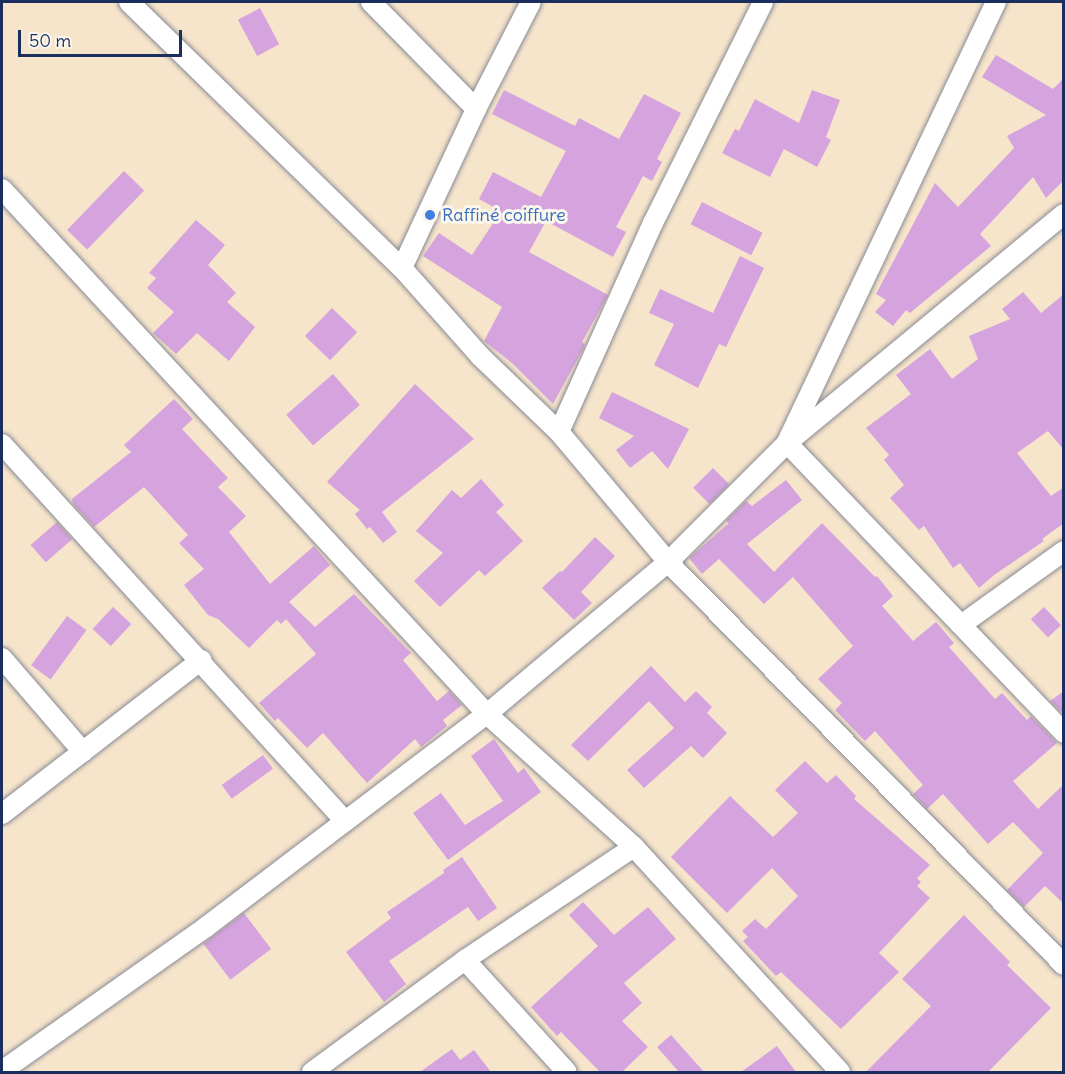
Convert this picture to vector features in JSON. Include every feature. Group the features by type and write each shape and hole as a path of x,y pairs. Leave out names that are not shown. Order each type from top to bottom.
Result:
{"street":[{"path":"129,2 402,268 480,356 559,432 668,562 1064,965"},
{"path":"371,2 476,110"},
{"path":"402,268 476,110 531,2"},
{"path":"559,432 653,223 763,2"},
{"path":"787,443 996,2"},
{"path":"2,189 487,714 633,847 840,1072"},
{"path":"2,1071 206,927 487,714 668,562 787,443 1063,215"},
{"path":"787,443 1064,733"},
{"path":"2,444 345,820"},
{"path":"961,625 1064,551"},
{"path":"2,658 83,752"},
{"path":"2,814 201,660"},
{"path":"312,1072 465,960 633,847"},
{"path":"465,960 567,1072"}],"building":[{"path":"260,8 279,44 257,56 238,20"},
{"path":"996,55 1053,89 1064,78 1064,180 1046,198 1033,177 980,234 991,246 910,313 906,310 893,326 875,312 886,300 876,294 935,183 958,207 1014,148 1007,136 1046,115 982,77"},
{"path":"504,90 575,126 579,118 619,139 644,94 681,113 657,159 662,162 652,181 643,176 616,227 626,232 613,257 546,221 529,252 608,295 582,342 585,344 583,349 553,404 513,364 484,341 502,307 423,256 439,233 472,255 501,211 479,199 493,172 541,197 566,151 492,114"},
{"path":"812,90 840,100 826,137 831,140 817,167 784,149 770,177 722,153 735,129 739,131 755,99 799,123"},
{"path":"124,171 144,190 87,249 67,230"},
{"path":"702,202 763,233 751,255 691,224"},
{"path":"196,220 225,245 208,265 236,293 227,302 255,327 229,361 197,333 176,354 153,333 174,312 147,288 156,278 149,273"},
{"path":"740,256 764,268 726,347 719,344 698,388 654,365 674,324 649,313 660,289 713,313"},
{"path":"1023,292 1041,313 1064,294 1064,450 1048,431 1017,453 1051,496 1064,487 1064,523 1042,539 1044,541 979,588 960,563 953,568 924,526 919,530 890,498 904,485 884,460 889,455 866,428 911,394 896,375 930,349 952,379 978,359 969,336 1010,319 1002,309"},
{"path":"332,308 357,332 330,360 305,336"},
{"path":"333,374 360,405 313,446 286,415"},
{"path":"415,384 474,439 382,512 397,532 383,543 355,514 360,510 327,482"},
{"path":"612,392 689,429 668,469 652,451 630,468 616,450 634,436 599,418"},
{"path":"174,399 193,419 182,429 228,478 218,487 246,516 229,532 270,584 314,546 330,565 289,602 315,627 354,594 411,653 403,660 437,701 449,691 462,705 443,720 447,726 421,747 415,739 367,783 323,733 307,748 278,718 275,721 259,703 316,654 286,619 281,624 277,620 249,648 218,619 208,615 184,585 204,569 179,543 188,535 144,487 94,527 73,504 72,499 131,452 124,445"},
{"path":"713,468 729,484 709,504 693,488"},
{"path":"481,479 504,505 496,512 523,541 485,576 479,570 440,607 414,581 443,553 416,531 452,490 461,498"},
{"path":"786,480 802,500 747,544 774,572 822,523 875,577 877,576 893,596 882,606 913,641 936,622 954,643 949,647 995,699 1002,693 1027,720 1031,716 1057,743 1013,781 1038,809 1064,784 1064,904 1045,886 1024,907 1007,890 1043,853 1013,822 988,844 943,794 927,809 913,794 923,785 875,731 865,741 835,710 842,703 818,679 853,646 793,577 764,604 719,559 702,574 689,558 729,523 726,521 746,501 752,506"},
{"path":"57,522 72,539 46,562 31,545"},
{"path":"595,537 615,556 581,592 592,603 574,620 542,588 560,571 562,572"},
{"path":"113,607 131,624 111,646 93,629"},
{"path":"1044,607 1061,625 1048,638 1031,619"},
{"path":"67,616 86,630 51,679 31,665"},
{"path":"651,666 685,702 696,691 712,707 707,713 727,733 703,758 691,746 644,788 627,770 674,728 649,701 588,761 571,745"},
{"path":"1064,691 1064,715 1050,701"},
{"path":"494,739 518,773 524,768 541,792 448,860 413,813 441,793 465,825 503,801 471,756"},
{"path":"263,755 273,769 232,799 222,785"},
{"path":"805,761 827,783 836,775 856,796 854,799 930,865 917,878 921,882 917,886 930,898 879,953 899,972 841,1029 781,972 776,976 743,941 748,937 742,931 755,919 766,929 798,896 772,868 727,913 671,857 730,796 773,837 798,813 775,790"},
{"path":"462,857 497,908 478,921 468,907 389,961 406,984 384,1002 346,952 391,918 387,912 444,873 443,870"},
{"path":"583,902 614,935 648,907 676,939 624,983 642,1003 622,1021 648,1047 622,1072 600,1072 561,1032 557,1036 531,1007 598,946 569,915"},
{"path":"244,913 271,949 230,980 203,944"},
{"path":"964,915 1010,962 1007,965 1051,1008 988,1072 866,1072 931,1006 902,979"},
{"path":"671,1035 704,1072 679,1072 657,1047"},
{"path":"777,1046 796,1072 741,1072"},
{"path":"452,1049 460,1060 474,1050 491,1072 420,1072"}],"place":[{"name":"Raffiné coiffure","path":"430,215"}]}
